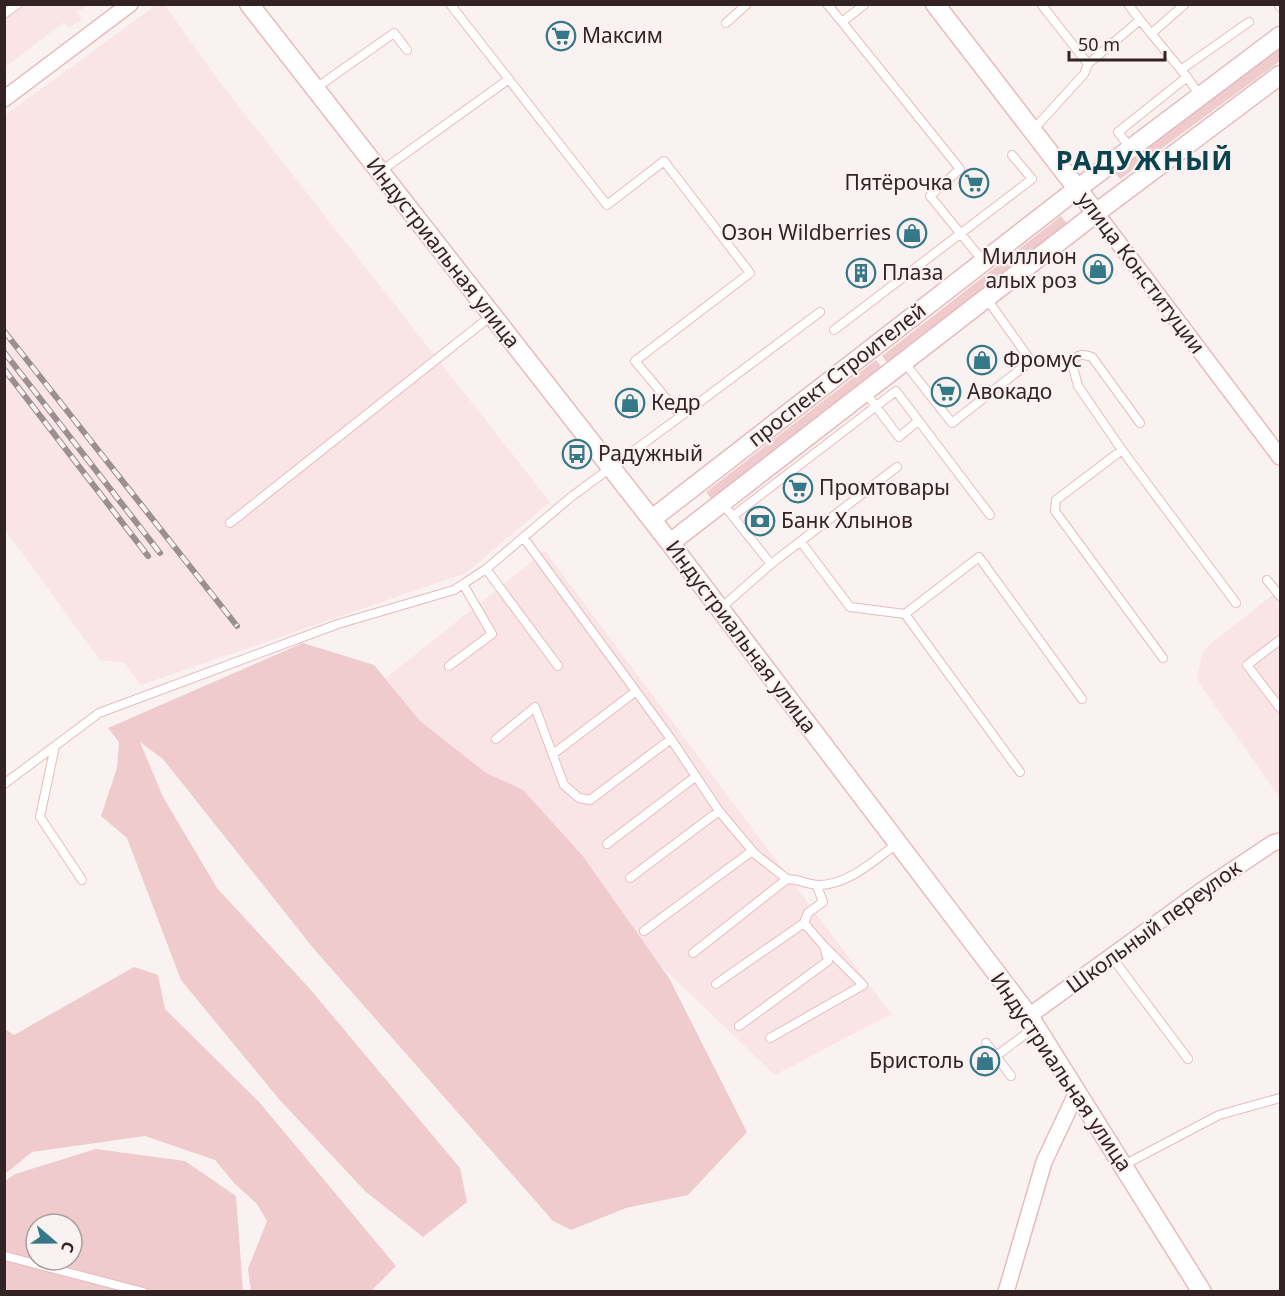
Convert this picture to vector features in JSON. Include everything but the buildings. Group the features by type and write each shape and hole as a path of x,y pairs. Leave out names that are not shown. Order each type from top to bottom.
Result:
{"street":[{"path":"4,99 130,4"},
{"name":"Индустриальная улица","path":"249,4 652,519 1033,1021 1202,1292"},
{"name":"улица Конституции","path":"935,4 1281,457"},
{"name":"проспект Строителей","path":"652,519 1077,189 1281,36"},
{"name":"проспект Строителей","path":"670,543 728,509 870,400 903,362 1096,213 1281,75"},
{"name":"Школьный переулок","path":"1033,1021 1112,956 1201,891 1273,843 1281,841"},
{"path":"1006,1292 1044,1162 1077,1092"}],"lane":[{"path":"4,14 18,4"},
{"path":"450,4 607,205 664,161 750,273 634,361 681,416"},
{"path":"726,23 747,4"},
{"path":"827,4 960,169 930,196 984,262"},
{"path":"842,22 865,4"},
{"path":"1041,4 1088,64"},
{"path":"1128,4 1182,69 1200,96"},
{"path":"1152,33 1185,4"},
{"path":"1032,131 1084,74 1088,64 1140,20"},
{"path":"1182,69 1249,22"},
{"path":"314,89 394,33 406,50"},
{"path":"1131,149 1118,132 1187,77"},
{"path":"380,172 509,79"},
{"path":"834,330 1032,179 1012,155"},
{"path":"903,362 952,423 1031,361 986,298"},
{"path":"4,784 99,713 338,624 454,590 486,568 611,467 820,312"},
{"path":"230,523 492,315"},
{"path":"1140,423 1092,357 1083,354 1075,357 1072,363 1078,386 1122,450 1236,603"},
{"path":"918,421 899,437 870,400 893,388 990,515"},
{"path":"1122,450 1056,500 1055,511 1164,658"},
{"path":"720,609 771,564 897,467"},
{"path":"728,509 771,564"},
{"path":"523,537 671,738 719,811 753,851 787,879"},
{"path":"801,542 850,607 905,614 979,557 1082,699"},
{"path":"486,568 558,666"},
{"path":"1267,580 1281,596"},
{"path":"449,666 492,634 463,584"},
{"path":"905,614 1020,772"},
{"path":"1281,640 1247,665 1281,708"},
{"path":"553,754 635,692"},
{"path":"496,739 535,707 564,785 579,798 590,800 671,738"},
{"path":"55,746 40,817 82,880"},
{"path":"607,844 695,777"},
{"path":"630,878 719,811"},
{"path":"693,953 787,879 796,879 817,886 841,883 898,843"},
{"path":"644,931 753,851"},
{"path":"716,984 804,923 808,913 823,902 817,886"},
{"path":"770,1038 863,986 804,923"},
{"path":"739,1026 828,961 824,946"},
{"path":"1112,956 1188,1059"},
{"path":"996,1056 1033,1021"},
{"path":"986,1043 1011,1076"},
{"path":"1124,1165 1219,1115 1281,1098"},
{"path":"5,1256 143,1292"}],"shaded area":[{"path":"5,5 88,5 77,12 82,19 69,28 64,22 5,67"},
{"path":"156,5 165,5 219,81 550,502 466,573 141,685 124,663 100,660 5,530 4,116"},
{"path":"1280,47 1280,61 1120,179 1113,170"},
{"path":"1061,216 1068,225 889,365 882,356"},
{"path":"876,360 884,370 714,502 706,492"},
{"path":"545,551 891,1014 775,1075 372,689"},
{"path":"1280,589 1280,798 1197,680 1202,653 1208,646"},
{"path":"303,643 374,665 420,721 486,773 523,790 582,855 669,978 747,1132 688,1195 626,1208 571,1230 553,1221 314,949 163,759 140,742 163,797 217,888 310,989 460,1168 467,1202 423,1237 365,1191 278,1098 181,980 127,838 101,816 117,768 119,742 108,728"},
{"path":"134,967 158,975 165,1009 260,1103 396,1266 371,1291 251,1291 248,1269 267,1221 257,1204 234,1183 215,1160 145,1136 32,1152 5,1174 5,1029 14,1035"},
{"path":"96,1149 185,1161 236,1196 243,1291 5,1292 5,1181 15,1174"}],"railway":[{"path":"4,331 237,626"},
{"path":"4,352 160,553"},
{"path":"4,369 148,556"}],"place":[{"name":"Максим","path":"561,36"},
{"name":"Пятёрочка","path":"974,183"},
{"name":"Озон Wildberries","path":"912,233"},
{"name":"Миллион алых роз","path":"1098,269"},
{"name":"Плаза","path":"861,273"},
{"name":"Фромус","path":"982,360"},
{"name":"Авокадо","path":"946,392"},
{"name":"Кедр","path":"630,403"},
{"name":"Радужный","path":"577,454"},
{"name":"Промтовары","path":"798,488"},
{"name":"Банк Хлынов","path":"760,521"},
{"name":"Бристоль","path":"985,1061"}],"district":[{"name":"РАДУЖНЫЙ","path":"1145,161"}]}
